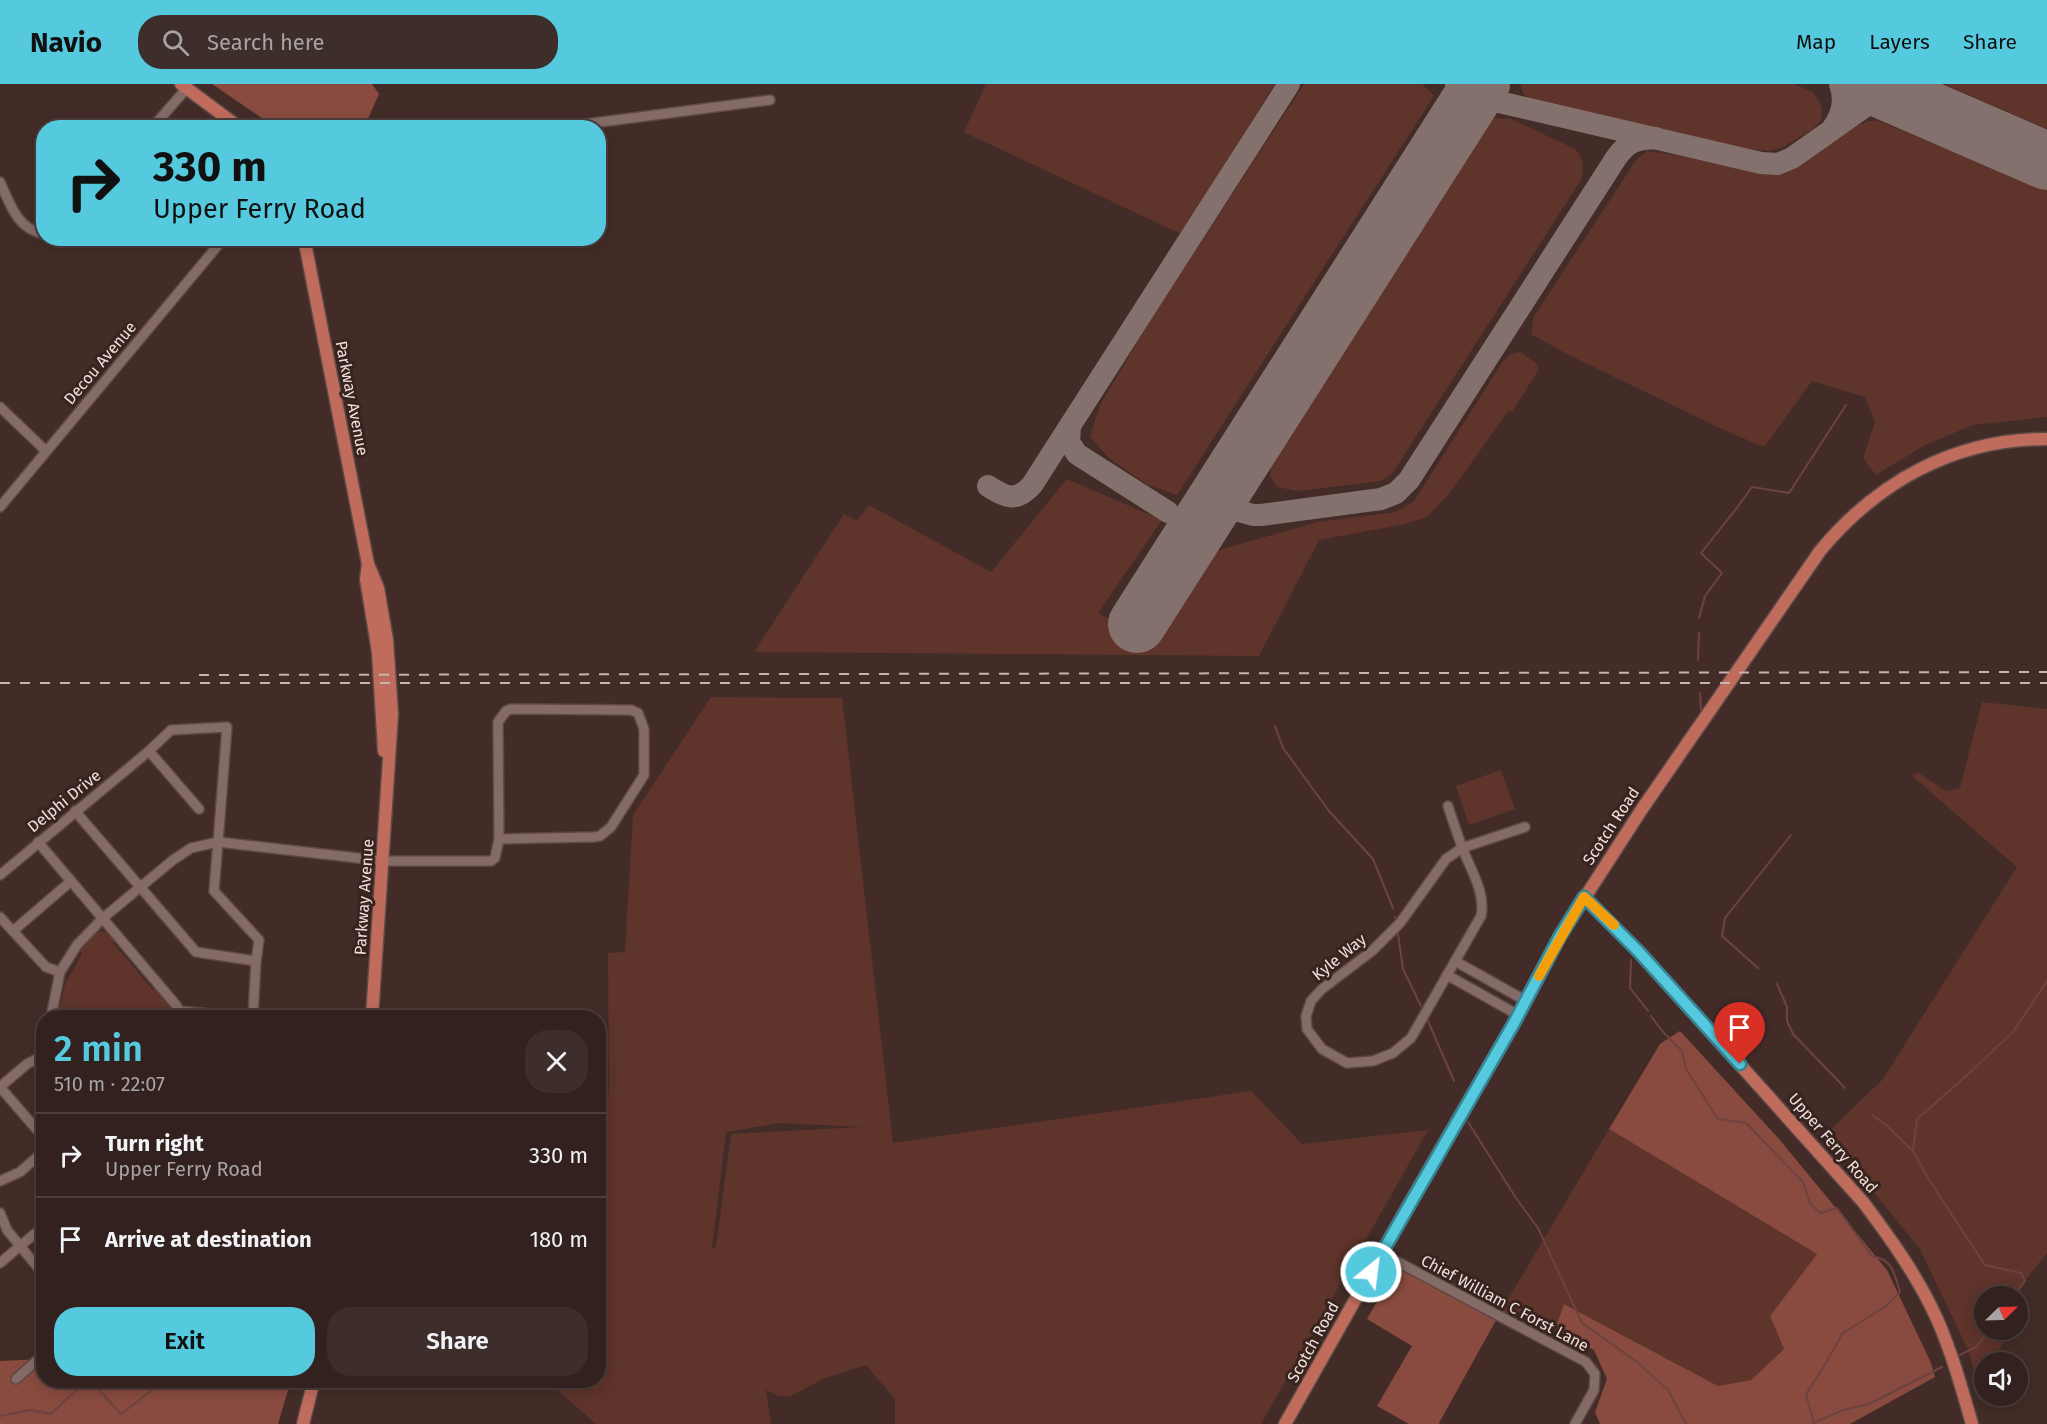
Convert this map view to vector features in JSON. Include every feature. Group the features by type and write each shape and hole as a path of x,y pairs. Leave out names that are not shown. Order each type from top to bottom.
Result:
{"main road":[{"path":"184,86 229,120"},
{"name":"Parkway Avenue","path":"306,246 368,564 378,588 390,668 392,729 373,1010"},
{"name":"Scotch Road","path":"1285,1424 1518,1015 1560,936 1642,809 1820,551 1848,520 1873,498 1894,483 1938,460 1986,445 2047,439"},
{"name":"Upper Ferry Road","path":"1584,897 1639,952 1863,1202 1881,1226 1904,1258 1937,1318 1972,1424"},
{"path":"303,1424 312,1388"}],"street":[{"path":"158,120 184,86"},
{"path":"606,121 770,100"},
{"path":"0,182 17,218 30,230 36,232"},
{"name":"Decou Avenue","path":"0,507 217,246"},
{"path":"0,407 46,451"},
{"path":"52,1010 60,972 77,945 103,918 173,860 191,848 218,842 384,861 491,861 495,858 499,839 498,722 506,711 511,709 631,710 639,713 644,729 644,775 607,832 593,837 499,839"},
{"name":"Delphi Drive","path":"0,875 171,730 227,727 218,842"},
{"path":"149,751 200,809"},
{"name":"Kyle Way","path":"1448,806 1462,848 1481,894 1483,906 1481,916 1411,1038 1394,1053 1373,1061 1347,1063 1322,1049 1307,1029 1306,1016 1311,1001 1322,989 1372,951 1400,923 1446,859 1462,848 1525,827"},
{"path":"75,811 196,952 256,961"},
{"path":"38,842 176,1005 178,1010"},
{"path":"218,842 214,891 259,940 253,1010"},
{"path":"13,931 70,882"},
{"path":"0,918 46,967 60,972"},
{"path":"1455,961 1526,1000"},
{"path":"1447,975 1518,1015"},
{"path":"36,1059 0,1087 36,1129"},
{"path":"0,1181 20,1172 36,1157"},
{"path":"0,1213 7,1230 36,1266"},
{"path":"0,1263 36,1233"},
{"name":"Chief William C Forst Lane","path":"1381,1253 1586,1362 1595,1374 1594,1390 1575,1424"},
{"path":"16,1379 36,1361"}],"shaded area":[{"path":"212,84 372,84 379,94 367,120 265,120"},
{"path":"986,84 1275,84 1181,234 964,132"},
{"path":"1304,84 1422,84 1434,96 1177,495 1148,485 1110,459 1090,437 1100,405 1151,319"},
{"path":"1520,84 1794,84 1813,92 1822,109 1821,120 1812,130 1781,148 1770,151 1748,149 1533,100 1524,95"},
{"path":"1945,84 2047,84 2047,129 1948,86"},
{"path":"1495,118 1511,119 1575,149 1582,163 1581,180 1392,474 1381,481 1298,491 1277,487 1270,476 1272,459 1487,122"},
{"path":"1877,120 2047,191 2047,417 1973,425 1925,445 1876,475 1863,458 1875,422 1865,397 1812,381 1764,447 1565,353 1531,334 1533,318 1636,160 1647,151 1678,155 1753,171 1785,174 1857,126"},
{"path":"1520,352 1536,363 1539,369 1512,412 1509,410 1449,494 1427,517 1405,524 1319,540 1259,656 754,652 844,514 857,521 869,505 991,572 1067,479 1162,520 1098,613 1155,644 1212,552 1318,522 1396,512 1414,501 1502,363 1510,354"},
{"path":"711,697 842,698 893,1143 1251,1091 1302,1144 1428,1130 1261,1424 895,1424 895,1399 866,1365 825,1378 791,1396 779,1396 766,1390 771,1424 596,1424 555,1388 606,1388 608,953 625,952 633,815","holes":["780,1123 862,1127 731,1134 716,1247 712,1248 726,1132"]},
{"path":"1982,702 2047,709 2047,1253 2021,1286 1974,1286 1974,1340 2005,1340 1997,1352 1974,1352 1974,1370 1968,1350 1920,1249 1826,1134 1883,1079 2017,867 1911,775 1919,773 1946,791 1960,788"},
{"path":"1501,770 1515,809 1469,825 1456,786"},
{"path":"101,931 107,932 115,940 113,943 153,990 157,989 170,1005 171,1010 57,1010 57,1004 61,1003 65,984 82,954 80,951 94,935"},
{"path":"1680,1031 1779,1139 1887,1270 1931,1363 1935,1377 1850,1424 1600,1424 1595,1412 1607,1379 1594,1350 1555,1330 1564,1304 1718,1386 1751,1380 1784,1349 1770,1316 1817,1254 1609,1129 1660,1044"},
{"path":"1609,1129 1817,1254 1770,1316 1784,1349 1751,1380 1718,1386 1564,1304 1555,1330 1516,1314 1500,1313"},
{"path":"1402,1258 1500,1313 1440,1424 1409,1424 1377,1406 1412,1346 1367,1319"},
{"path":"36,1359 36,1388 289,1388 278,1424 0,1424 0,1361"}],"waterway":[{"path":"1699,618 1705,596 1722,573 1701,553 1752,487 1789,493 1846,405"},
{"path":"1698,660 1699,633"},
{"path":"1700,693 1701,709"},
{"path":"1275,726 1283,748 1329,811 1373,859 1393,908"},
{"path":"1758,968 1722,936 1725,918 1791,835"},
{"path":"1398,934 1403,969 1421,1006"},
{"path":"1631,960 1630,988 1648,1011"},
{"path":"2021,1286 2025,1281 2021,1273 1985,1265 1929,1180 1913,1151 1917,1119 2013,1032 2047,981"},
{"path":"1777,984 1787,1007 1787,1021 1793,1034 1845,1088"},
{"path":"1651,1016 1682,1051 1686,1069 1718,1119 1746,1123 1803,1182 1810,1203 1820,1213 1837,1208 1872,1256 1885,1261 1892,1269 1900,1292 1886,1306 1843,1333 1806,1394 1814,1423"},
{"path":"1428,1021 1454,1081"},
{"path":"1872,1115 1885,1124 1913,1151"},
{"path":"1468,1122 1516,1198 1538,1228 1582,1323 1637,1362 1668,1390 1686,1424"},
{"path":"1960,1355 1976,1347 1981,1340"},
{"path":"1812,1424 1843,1410 1869,1404 1942,1367"},
{"path":"0,1416 30,1410 51,1414 79,1388"},
{"path":"97,1388 121,1414 155,1388"}],"taxiway":[{"path":"988,486 1005,495 1016,496 1032,485 1289,84"},
{"path":"1443,144 1457,107 1456,84"},
{"path":"1832,129 1842,108 1843,96 1840,84"},
{"path":"1454,126 1467,108 1472,105 1499,102 1761,163 1778,164 1792,158 1897,84"},
{"path":"1239,511 1261,515 1381,499 1396,493 1409,480 1616,158 1633,142 1656,138"},
{"path":"1070,426 1069,442 1077,454 1168,512"}],"runway":[{"path":"1137,624 1481,84"},
{"path":"1869,84 2047,161"}],"railway":[{"path":"199,675 2047,672"},
{"path":"0,683 2047,683"}],"slow traffic":[{"path":"1539,976 1584,897 1614,925"}],"route":[{"path":"1371,1272 1584,897 1639,952 1740,1064"}]}
